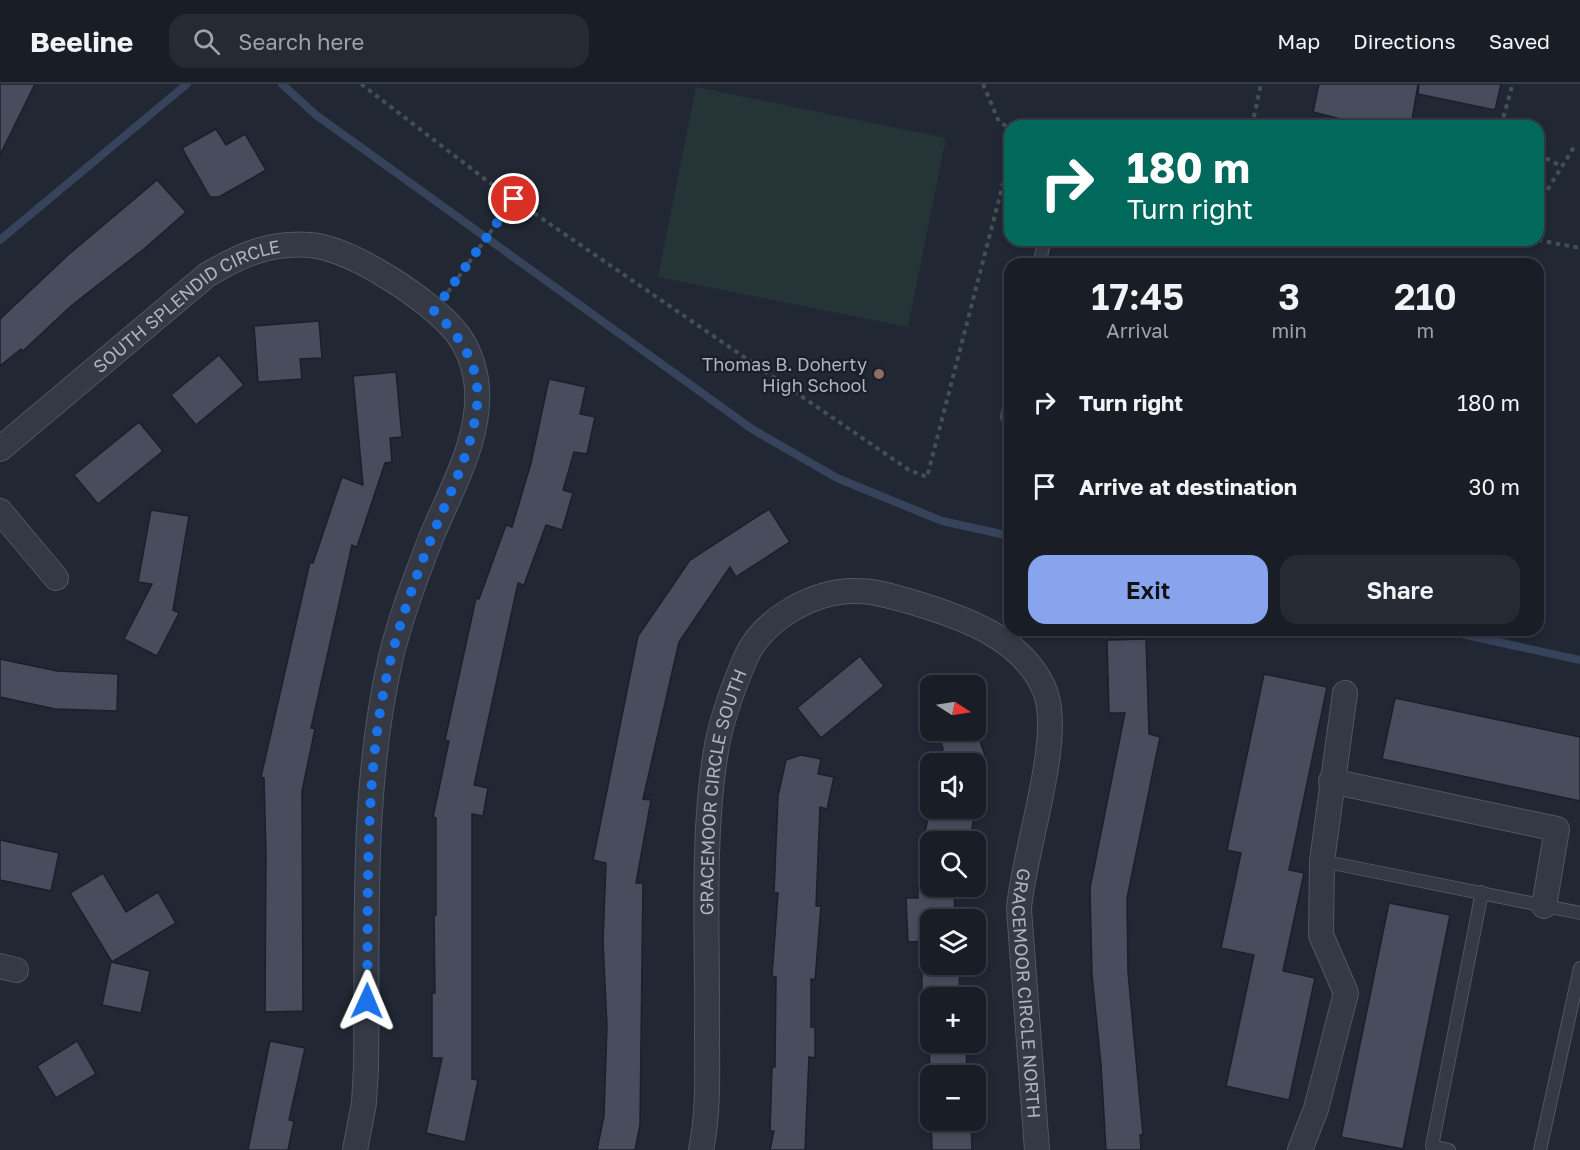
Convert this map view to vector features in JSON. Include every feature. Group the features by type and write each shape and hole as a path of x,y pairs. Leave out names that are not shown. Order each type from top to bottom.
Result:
{"street":[{"name":"SOUTH SPLENDID CIRCLE","path":"0,449 207,275 244,253 279,245 312,245 345,254 434,311 456,331 469,352 476,379 477,404 472,437 405,609 381,713 369,822 364,1103 355,1150"},
{"path":"0,512 56,578"},
{"name":"GRACEMOOR CIRCLE SOUTH","path":"701,1150 707,1103 709,830 712,788 720,734 748,654 768,626 794,608 825,596 856,591 889,596 940,610"},
{"name":"GRACEMOOR CIRCLE NORTH","path":"940,610 983,628 1012,647 1030,665 1046,692 1052,726 1047,761 1021,879 1019,909 1037,1150"},
{"path":"1300,1150 1316,1109 1346,993 1321,935 1322,861 1331,781 1345,693"},
{"path":"1331,781 1557,829 1544,906"}],"lane":[{"path":"1322,861 1580,913"},
{"path":"1449,1150 1432,1146 1482,892"},
{"path":"1540,1150 1580,968"}],"path":[{"path":"362,84 514,199 909,470 927,477 1004,180"},
{"path":"983,84 999,122 1004,125"},
{"path":"1253,120 1262,84"},
{"path":"1503,120 1512,86"},
{"path":"1544,196 1574,147"},
{"path":"1544,157 1561,166"},
{"path":"434,311 514,199"},
{"path":"1544,241 1580,249"}],"shaded area":[{"path":"696,87 946,138 908,327 658,277"}],"building":[{"path":"0,84 35,84 0,155"},
{"path":"1319,84 1418,84 1412,120 1344,120 1313,112"},
{"path":"1419,84 1501,84 1495,110 1418,94"},
{"path":"216,129 226,145 245,134 266,170 219,197 210,197 182,148"},
{"path":"157,180 186,212 144,249 71,306 23,351 21,349 0,366 0,319 68,255"},
{"path":"319,321 322,358 300,359 302,379 258,382 254,326"},
{"path":"219,355 244,385 196,425 171,395"},
{"path":"396,372 402,437 390,438 392,462 385,463 357,547 352,545 311,728 315,729 302,791 303,1011 265,1012 266,854 264,778 261,777 310,562 313,563 342,477 363,485 353,376"},
{"path":"549,379 586,387 580,414 595,417 587,454 574,452 563,490 573,493 562,530 546,525 524,585 518,583 474,785 488,788 483,816 472,814 472,1079 478,1080 465,1142 426,1133 442,1058 432,1058 432,993 435,993 434,915 436,915 436,818 433,817 449,741 445,740 476,598 479,599 506,525 512,527 531,463"},
{"path":"139,422 163,451 98,504 74,475"},
{"path":"769,509 790,542 736,577 730,567 679,642 643,799 651,800 636,883 643,883 640,1125 635,1150 597,1150 604,1116 607,1026 603,942 606,863 593,860 638,636 690,560"},
{"path":"151,510 189,516 173,610 179,613 157,656 124,639 152,584 138,582"},
{"path":"1146,639 1149,734 1160,737 1127,898 1128,972 1143,1135 1140,1135 1141,1150 1106,1150 1092,975 1090,888 1125,713 1109,713 1107,640"},
{"path":"860,656 884,686 821,738 797,708"},
{"path":"0,659 57,671 118,674 117,711 55,709 0,697"},
{"path":"1264,674 1327,687 1289,870 1304,873 1283,971 1315,978 1289,1100 1226,1086 1254,955 1221,948 1241,853 1227,850"},
{"path":"1395,698 1580,737 1580,801 1382,759"},
{"path":"940,741 980,741 984,753 942,753"},
{"path":"801,755 821,759 818,774 834,777 827,809 820,807 816,906 821,906 815,980 811,979 811,1027 815,1027 815,1058 809,1057 805,1150 770,1150 774,1131 770,1131 772,1067 775,1067 776,977 772,976 778,893 774,893 778,796 786,760"},
{"path":"928,819 974,819 971,831 925,831"},
{"path":"0,840 59,853 51,891 0,880"},
{"path":"103,873 126,912 158,892 176,923 112,962 70,893"},
{"path":"918,886 920,886 920,897 954,897 955,909 920,909 920,941 908,942 906,898 918,898"},
{"path":"1389,903 1450,915 1403,1149 1341,1137"},
{"path":"111,962 150,971 141,1013 102,1005"},
{"path":"922,975 960,975 959,987 922,987"},
{"path":"77,1041 96,1074 56,1098 37,1066"},
{"path":"270,1041 305,1048 289,1120 294,1121 288,1150 248,1150"},
{"path":"929,1053 966,1053 967,1065 930,1065"},
{"path":"931,1131 971,1131 972,1150 932,1150"}],"waterway":[{"path":"0,240 187,84"},
{"path":"282,84 316,115 752,429 837,478 942,521 1004,535"},
{"path":"1470,636 1580,660"}],"place":[{"name":"Thomas B. Doherty High School","path":"879,374"}],"route":[{"path":"367,1001 369,822 381,713 392,657 405,609 472,437 477,404 476,379 469,352 456,331 434,311 514,199"}]}
